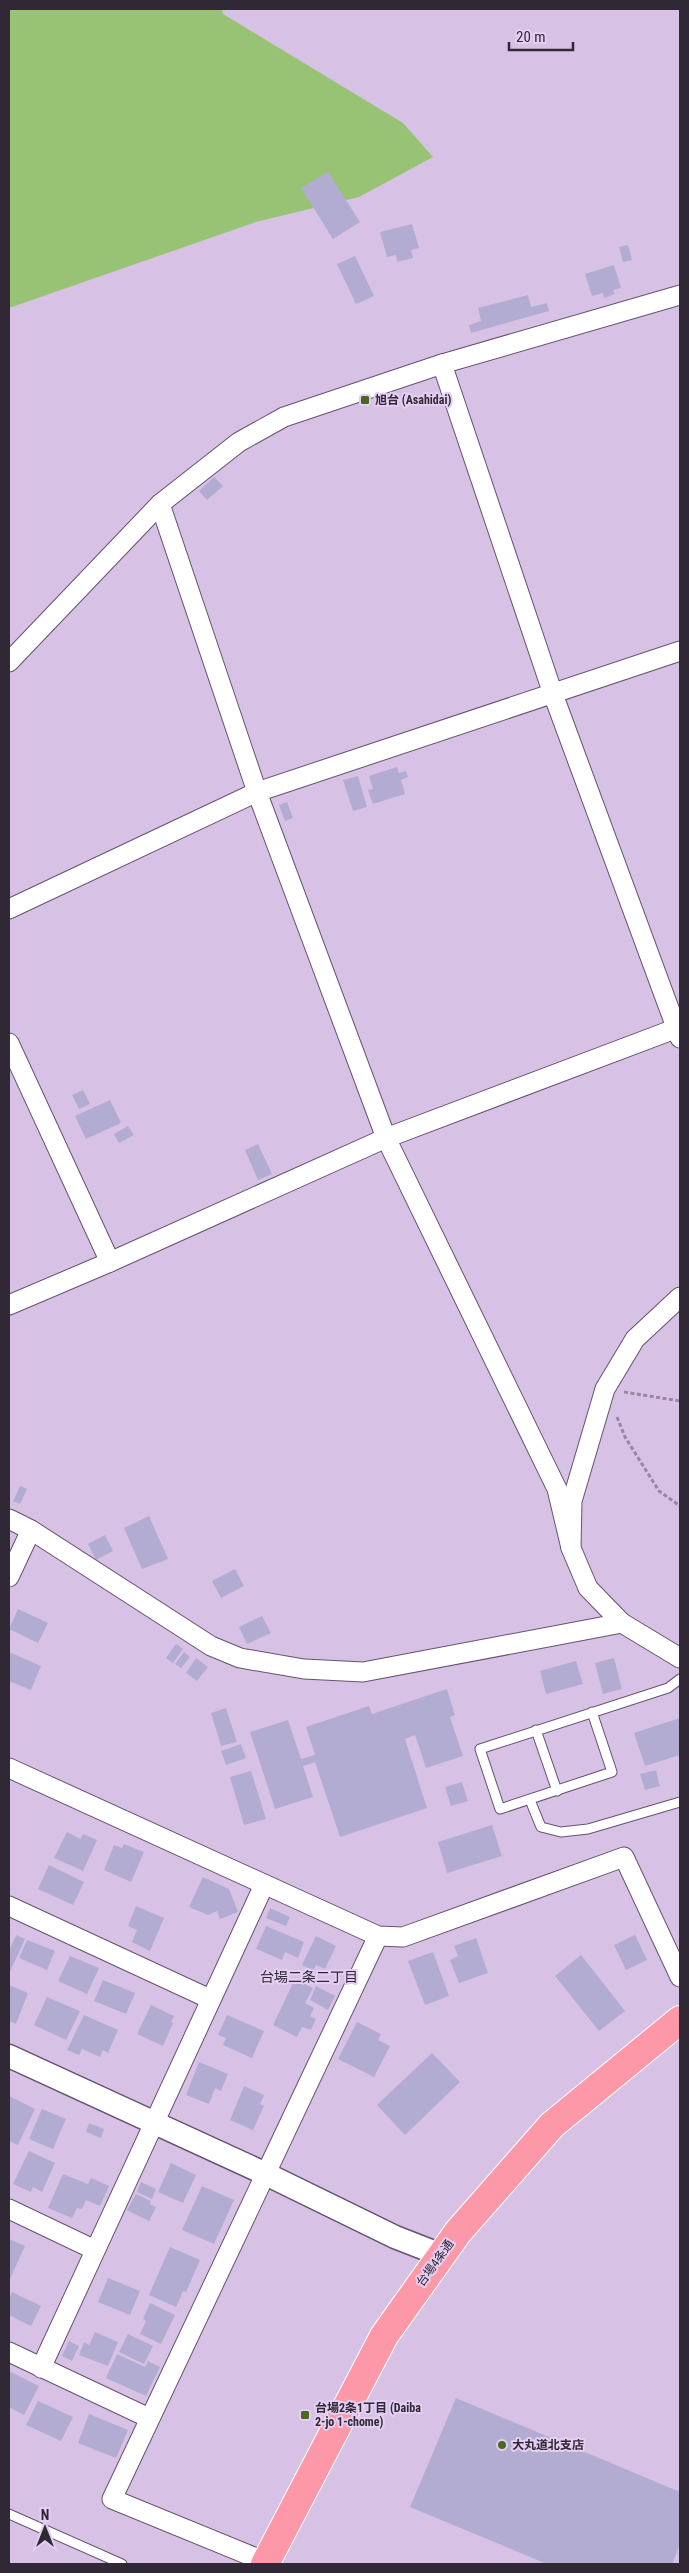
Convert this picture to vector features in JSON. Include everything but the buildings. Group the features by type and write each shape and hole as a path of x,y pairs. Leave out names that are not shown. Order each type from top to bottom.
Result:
{"highway":[{"name":"台場4条通","path":"266,2563 384,2336 458,2232 552,2125 680,2020"}],"street":[{"path":"9,662 160,504 239,442 284,418 442,364 680,295"},
{"path":"9,1304 110,1262 386,1138 679,1031 552,694 442,364"},
{"path":"160,504 257,792 386,1138 557,1488 571,1548 588,1588 622,1623 680,1658"},
{"path":"9,909 257,792 680,650"},
{"path":"9,1043 110,1262"},
{"path":"571,1548 572,1501 605,1389 635,1339 680,1297"},
{"path":"9,1519 31,1530 211,1646 240,1658 304,1669 363,1672 622,1623"},
{"path":"9,1577 31,1530"},
{"path":"9,1768 378,1936 403,1937 624,1856 680,1977"},
{"path":"41,2368 264,1885"},
{"path":"9,1906 210,1999"},
{"path":"266,2563 112,2499 378,1936"},
{"path":"9,2056 266,2174 396,2237 441,2255"},
{"path":"9,2209 95,2250"},
{"path":"9,2352 149,2418"}],"lane":[{"path":"592,1712 612,1772 500,1809 480,1748 592,1712 668,1688 680,1679"},
{"path":"536,1730 557,1791"},
{"path":"530,1800 540,1827 562,1832 588,1829 680,1802"},
{"path":"9,2514 122,2564"}],"path":[{"path":"605,1389 680,1402"},
{"path":"605,1389 625,1437 659,1491 680,1506"}],"green space":[{"path":"9,9 222,9 223,14 403,123 433,157 359,197 256,222 9,308"}],"place":[{"name":"旭台 (Asahidai)","path":"365,400"},
{"name":"台場2条1丁目 (Daiba 2-jo 1-chome)","path":"305,2415"},
{"name":"大丸道北支店","path":"502,2445"}],"district":[{"name":"台場二条二丁目","path":"309,1977"}]}
